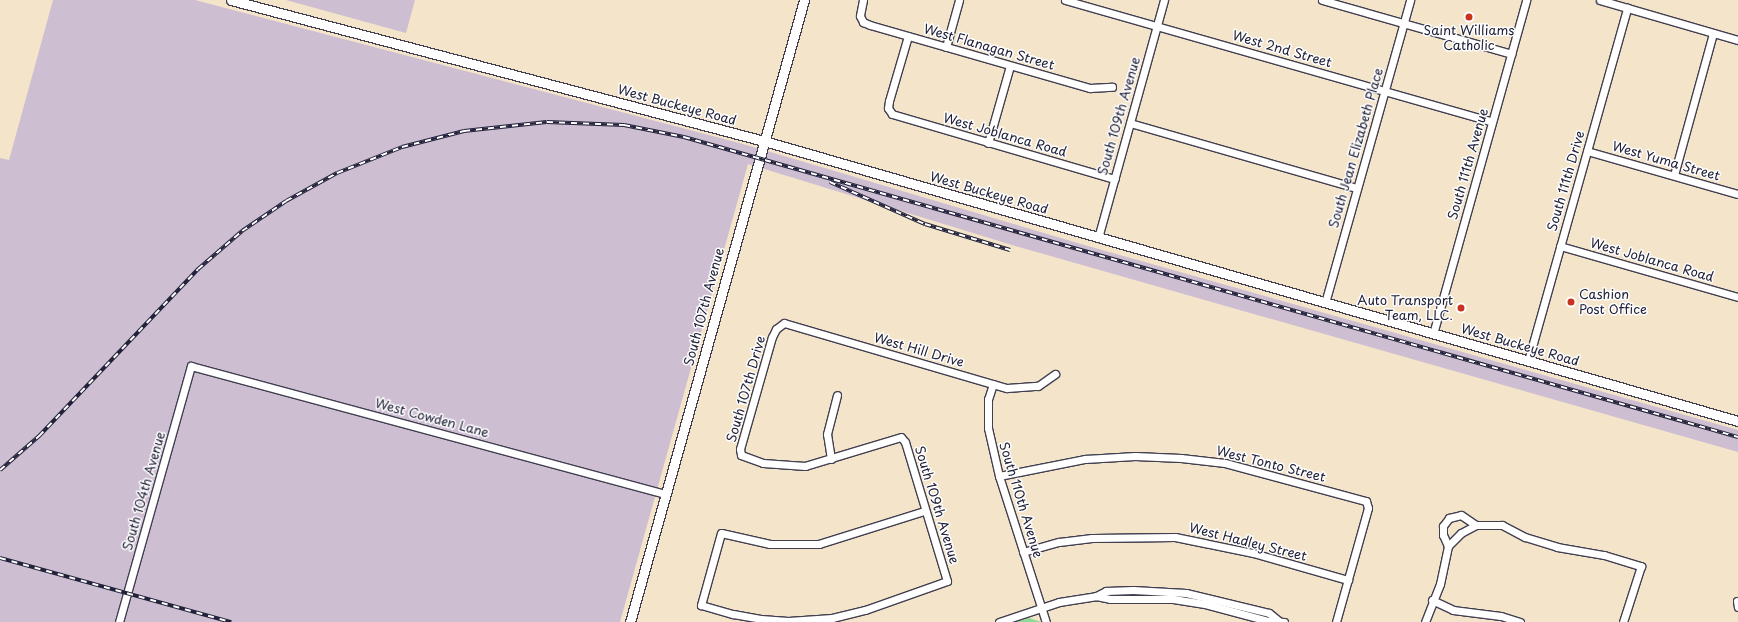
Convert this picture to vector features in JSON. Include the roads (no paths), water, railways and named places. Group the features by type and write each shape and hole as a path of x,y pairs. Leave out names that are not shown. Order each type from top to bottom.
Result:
{"main road":[{"name":"West Buckeye Road","path":"231,0 764,141 1738,421"},
{"name":"South 107th Avenue","path":"630,622 804,0"}],"street":[{"name":"West Flanagan Street","path":"863,0 861,19 870,26 1090,88 1112,87"},
{"path":"946,47 959,0"},
{"name":"West 2nd Street","path":"1065,0 1492,122"},
{"name":"South 109th Avenue","path":"1098,238 1164,0"},
{"path":"1322,0 1511,54"},
{"name":"South Jean Elizabeth Place","path":"1325,303 1410,0"},
{"name":"South 111th Avenue","path":"1433,334 1526,0"},
{"path":"1600,0 1738,40"},
{"name":"South 111th Drive","path":"1528,361 1627,8"},
{"path":"1674,175 1713,33"},
{"name":"West Joblanca Road","path":"908,36 889,101 890,111 899,117 1115,179"},
{"path":"988,143 1010,66"},
{"path":"1130,123 1357,188"},
{"name":"West Yuma Street","path":"1587,151 1738,194"},
{"name":"West Joblanca Road","path":"1560,246 1738,297"},
{"name":"West Hill Drive","path":"776,329 784,323 1007,388 1038,386 1055,374"},
{"name":"South 107th Drive","path":"776,329 740,449 741,455 764,463 792,467 831,459"},
{"name":"West Cowden Lane","path":"191,366 666,494"},
{"name":"South 104th Avenue","path":"119,622 191,366"},
{"name":"South 110th Avenue","path":"992,384 986,415 999,476 1023,552 1043,607 1046,622"},
{"path":"831,459 827,434 837,395"},
{"name":"South 109th Avenue","path":"788,622 832,618 865,610 947,581 924,511 905,442 901,437 831,459"},
{"name":"West Tonto Street","path":"999,476 1085,459 1135,456 1181,458 1225,463 1368,504 1348,580"},
{"path":"788,622 733,614 700,605 721,533 770,544 819,544 924,511"},
{"path":"1425,622 1432,600 1440,584 1448,546 1443,531 1445,521 1449,518 1461,515 1476,525"},
{"path":"1448,546 1461,533 1476,525 1502,526 1526,537 1557,547 1604,555 1641,566 1623,622"},
{"name":"West Hadley Street","path":"1023,552 1059,542 1092,538 1175,537 1253,553 1348,580"},
{"path":"1336,622 1348,580"},
{"path":"999,622 1059,602 1096,596 1110,599 1173,599 1205,604 1268,621 1282,621"},
{"path":"1432,600 1453,610 1501,616 1520,622"}],"railway":[{"path":"0,470 39,436 198,269 242,231 286,201 337,173 402,147 464,131 547,122 624,125 684,137 1738,437"},
{"path":"830,182 925,224 1010,250"},
{"path":"0,558 231,622"}],"place":[{"name":"Saint Williams Catholic","path":"1469,17"},
{"name":"Cashion Post Office","path":"1571,302"},
{"name":"Auto Transport Team, LLC.","path":"1461,308"}]}
